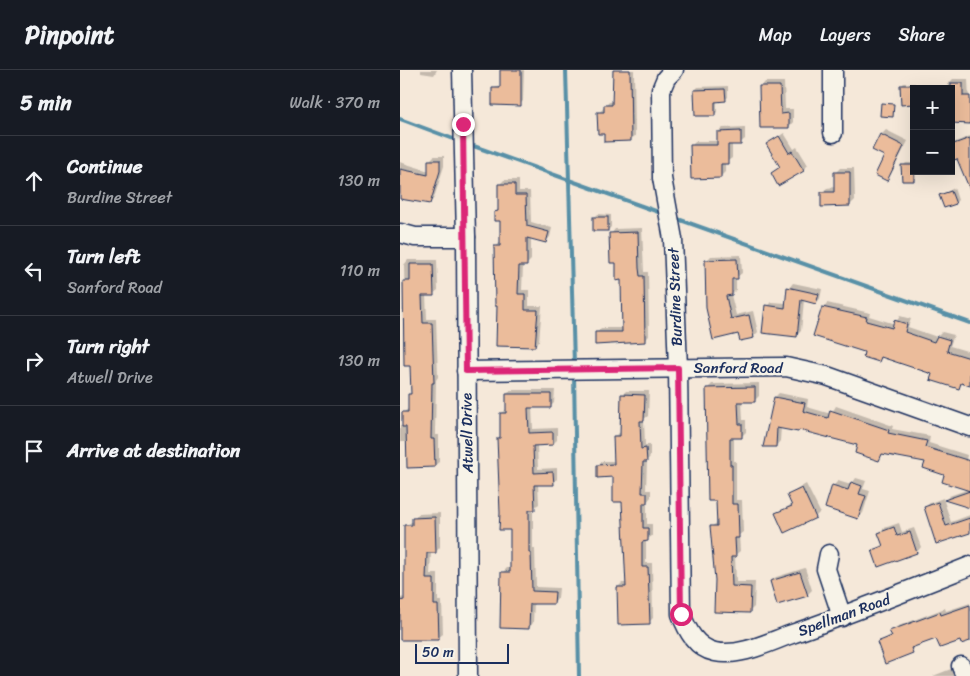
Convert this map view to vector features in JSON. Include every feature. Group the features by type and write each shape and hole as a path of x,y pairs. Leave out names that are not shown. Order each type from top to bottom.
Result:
{"street":[{"name":"Atwell Drive","path":"462,70 466,237 468,676"},
{"path":"833,70 833,133"},
{"name":"Burdine Street","path":"670,74 661,90 660,104 662,178 673,240 678,368 681,614 688,633 702,646 714,652"},
{"path":"400,233 416,237 466,237"},
{"name":"Sanford Road","path":"466,371 766,366 812,371 970,427"},
{"path":"829,554 826,569 842,617"},
{"name":"Spellman Road","path":"714,652 729,653 748,649 842,617 970,566"}],"building":[{"path":"500,70 521,70 521,106 492,105 492,88 500,88"},
{"path":"613,70 630,70 631,141 604,142 604,134 598,134 597,112 604,112 604,105 612,105"},
{"path":"951,83 963,83 963,96 970,96 970,124 955,123 955,85 951,85"},
{"path":"900,85 910,85 910,104 901,105"},
{"path":"759,86 780,86 781,114 789,113 789,128 760,128"},
{"path":"725,89 726,101 715,102 715,116 695,116 694,90"},
{"path":"881,103 894,104 893,117 880,116"},
{"path":"741,131 741,145 728,145 728,164 721,164 721,178 691,179 690,145 717,145 717,132"},
{"path":"880,134 904,146 887,181 875,175 884,156 872,150"},
{"path":"779,136 789,153 792,151 804,171 778,186 771,173 780,167 766,144"},
{"path":"970,138 970,190 957,159 955,160 955,144"},
{"path":"428,160 440,160 440,171 430,204 400,199 400,169 428,175"},
{"path":"901,165 910,165 910,175 914,175 914,181 902,181"},
{"path":"834,172 850,172 850,206 821,207 821,192 834,192"},
{"path":"498,184 515,184 515,195 526,195 527,226 549,232 546,243 527,238 527,266 519,266 518,294 525,294 525,310 538,310 535,347 496,346 497,306 495,306 494,246 500,246 500,221 494,221 494,212 498,211"},
{"path":"951,191 956,204 944,208 939,195"},
{"path":"593,217 608,217 608,231 593,231"},
{"path":"638,232 640,276 644,276 645,342 595,345 595,332 622,332 621,280 616,281 616,263 610,263 609,233"},
{"path":"737,259 738,279 732,279 732,295 726,296 731,319 749,315 754,338 740,341 738,334 713,340 706,308 705,260"},
{"path":"410,264 433,264 434,296 422,296 423,323 432,323 434,383 432,383 431,439 434,439 435,467 407,468 406,427 402,427 402,412 408,412 408,394 411,394 410,366 404,366 403,281 410,281"},
{"path":"787,287 819,294 816,304 801,300 797,337 762,333 765,305 785,308"},
{"path":"822,307 867,317 866,321 892,328 894,320 907,324 905,332 934,342 937,336 950,340 947,351 970,358 970,386 961,383 959,389 930,380 932,374 881,357 879,362 863,357 864,352 813,336"},
{"path":"755,387 755,402 738,402 739,424 742,424 742,438 730,438 732,504 738,504 739,538 735,538 736,557 731,557 732,586 751,587 750,613 714,612 715,580 710,526 717,526 716,501 708,501 706,388"},
{"path":"506,394 551,394 551,408 528,408 529,433 553,432 553,445 533,446 534,473 553,472 554,485 534,485 535,510 529,510 529,553 531,553 532,591 555,592 554,604 530,604 529,629 500,628 501,572 510,572 510,530 499,530 497,438 500,438 500,413 506,413"},
{"path":"621,394 645,395 644,421 640,421 641,449 646,448 647,462 643,462 642,493 647,493 647,503 643,503 643,528 648,528 648,541 642,542 642,567 648,567 650,624 618,625 617,587 626,587 622,502 613,502 613,477 597,478 597,465 614,464 613,436 620,436"},
{"path":"774,397 805,403 803,411 828,418 830,410 889,430 888,433 927,441 925,447 970,461 970,491 942,482 944,475 923,468 925,462 882,454 879,461 855,453 857,445 799,430 798,432 777,428 776,447 763,447"},
{"path":"851,482 862,486 859,494 866,496 858,519 825,508 832,485 848,490"},
{"path":"802,488 816,518 784,533 775,513 792,506 787,495"},
{"path":"970,491 970,508 944,500"},
{"path":"938,502 946,526 970,518 970,533 936,544 924,507"},
{"path":"435,517 436,553 427,553 426,579 434,579 434,605 438,605 439,640 400,640 400,601 404,600 404,525 412,525 412,518"},
{"path":"894,527 897,536 910,532 917,553 878,567 872,550 883,546 878,533"},
{"path":"800,572 808,596 777,605 770,581"},
{"path":"970,605 970,641 961,644 960,641 940,648 936,639 911,648 913,653 885,664 877,642 892,636 889,631 940,612 941,615"}],"waterway":[{"path":"566,70 574,365"},
{"path":"400,119 459,141"},
{"path":"468,144 664,214"},
{"path":"675,218 970,323"},
{"path":"574,374 579,676"}],"route":[{"path":"463,124 466,237 466,371 678,368 681,614"}]}
